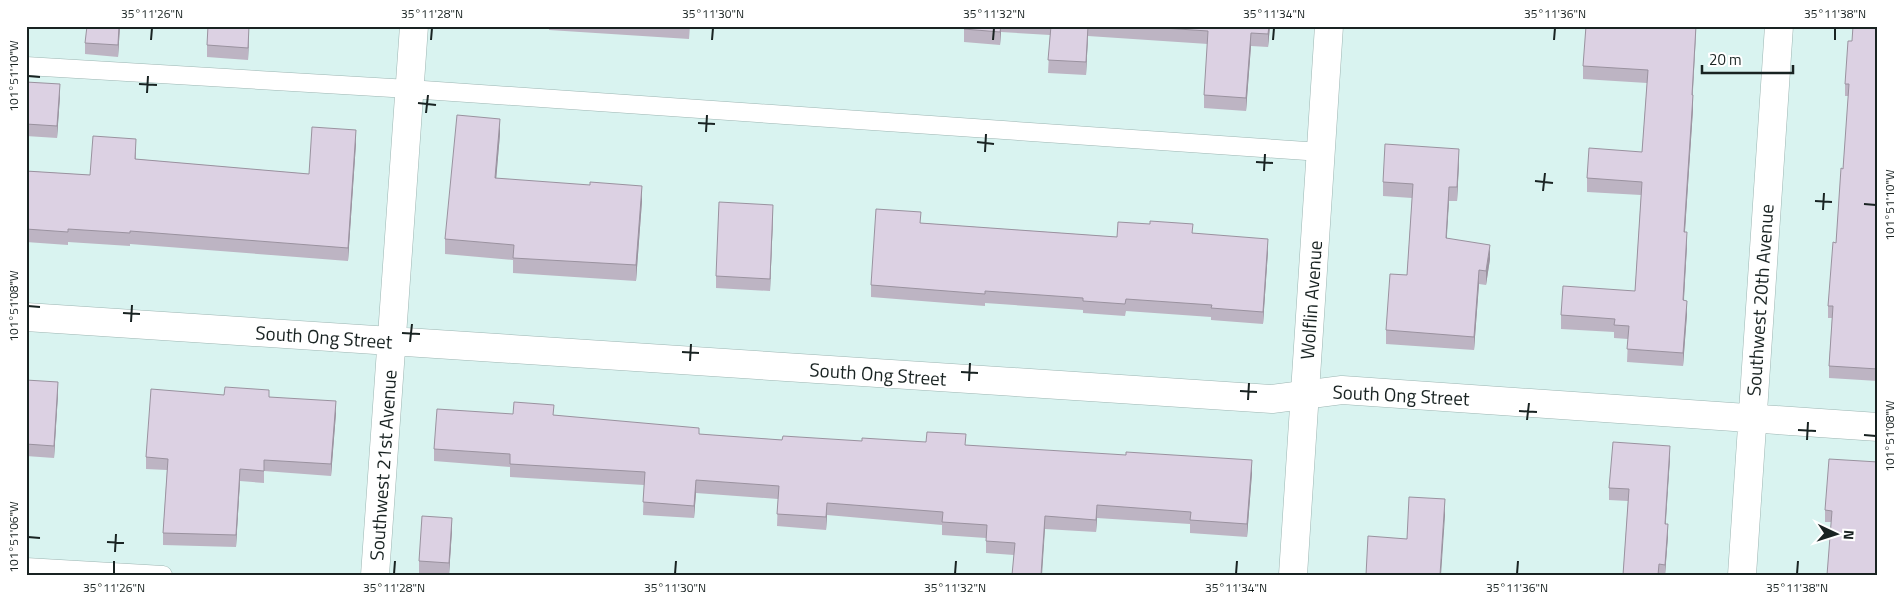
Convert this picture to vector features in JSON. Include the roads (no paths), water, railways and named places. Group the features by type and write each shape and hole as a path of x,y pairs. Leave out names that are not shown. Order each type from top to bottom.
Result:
{"street":[{"name":"Southwest 21st Avenue","path":"375,575 414,26"},
{"name":"Wolflin Avenue","path":"1293,575 1330,26"},
{"name":"Southwest 20th Avenue","path":"1742,575 1779,26"},
{"name":"South Ong Street","path":"26,317 1272,399 1342,390 1878,427"}],"lane":[{"path":"26,66 409,89 1321,152"},
{"path":"26,567 162,575"}]}
